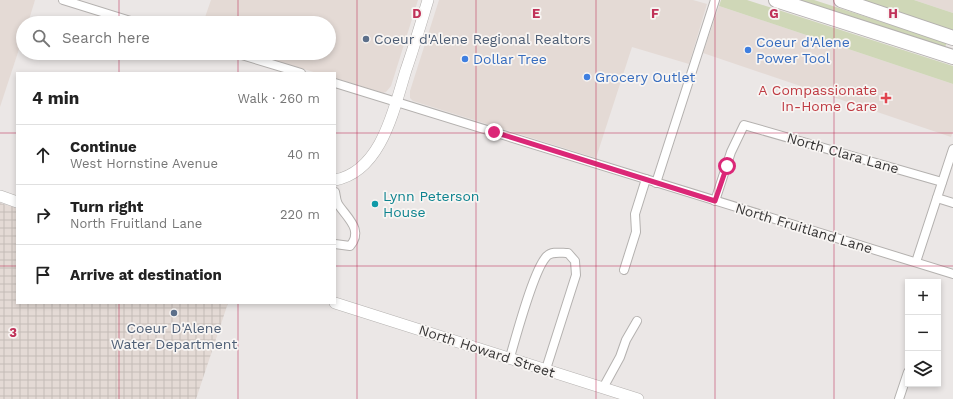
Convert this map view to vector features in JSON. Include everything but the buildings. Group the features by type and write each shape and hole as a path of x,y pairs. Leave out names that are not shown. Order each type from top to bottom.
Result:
{"highway":[{"path":"776,0 952,56"},
{"path":"841,0 953,38"}],"street":[{"path":"63,0 114,16"},
{"path":"336,180 361,167 372,155 385,134 428,0"},
{"path":"656,182 715,0"},
{"path":"258,60 298,72"},
{"name":"North Fruitland Lane","path":"336,83 953,274"},
{"name":"North Clara Lane","path":"715,201 731,152 744,125 942,182"},
{"path":"916,262 953,149"},
{"path":"624,270 636,232 635,214 646,179"},
{"path":"0,196 16,202"},
{"path":"937,198 953,203"},
{"path":"336,205 356,230 356,235 350,246 336,244"},
{"path":"510,358 538,270 547,255 556,252 568,253 575,261 576,275 546,369"},
{"name":"North Howard Street","path":"336,303 546,369 603,388 620,396 638,399"},
{"path":"603,388 620,357 626,340 637,321"},
{"path":"899,399 905,381"}],"shaded area":[{"path":"0,0 35,0 30,16 16,16 16,58 0,107"},
{"path":"211,0 418,0 391,86 386,92 383,93 336,78 336,72 314,72 273,60 336,60 336,16 205,16"},
{"path":"439,0 693,0 707,4 689,64 632,47 596,158 413,101 410,98 410,91"},
{"path":"914,0 953,0 953,13"},
{"path":"719,6 953,84 953,131 951,137 703,53"},
{"path":"0,203 16,208 16,304 228,304 196,399 0,399"}],"green space":[{"path":"721,0 747,0 953,66 953,84 719,6"},
{"path":"787,0 814,0 947,43 945,47"},
{"path":"860,0 914,0 953,13 953,31"}],"place":[{"name":"Coeur d'Alene Regional Realtors","path":"366,39"},
{"name":"Coeur d'Alene Power Tool","path":"748,50"},
{"name":"Dollar Tree","path":"465,59"},
{"name":"Grocery Outlet","path":"587,77"},
{"name":"A Compassionate In-Home Care","path":"886,98"},
{"name":"Lynn Peterson House","path":"375,204"},
{"name":"Coeur D'Alene Water Department","path":"174,313"}],"route":[{"path":"494,132 715,201 727,166"}]}
